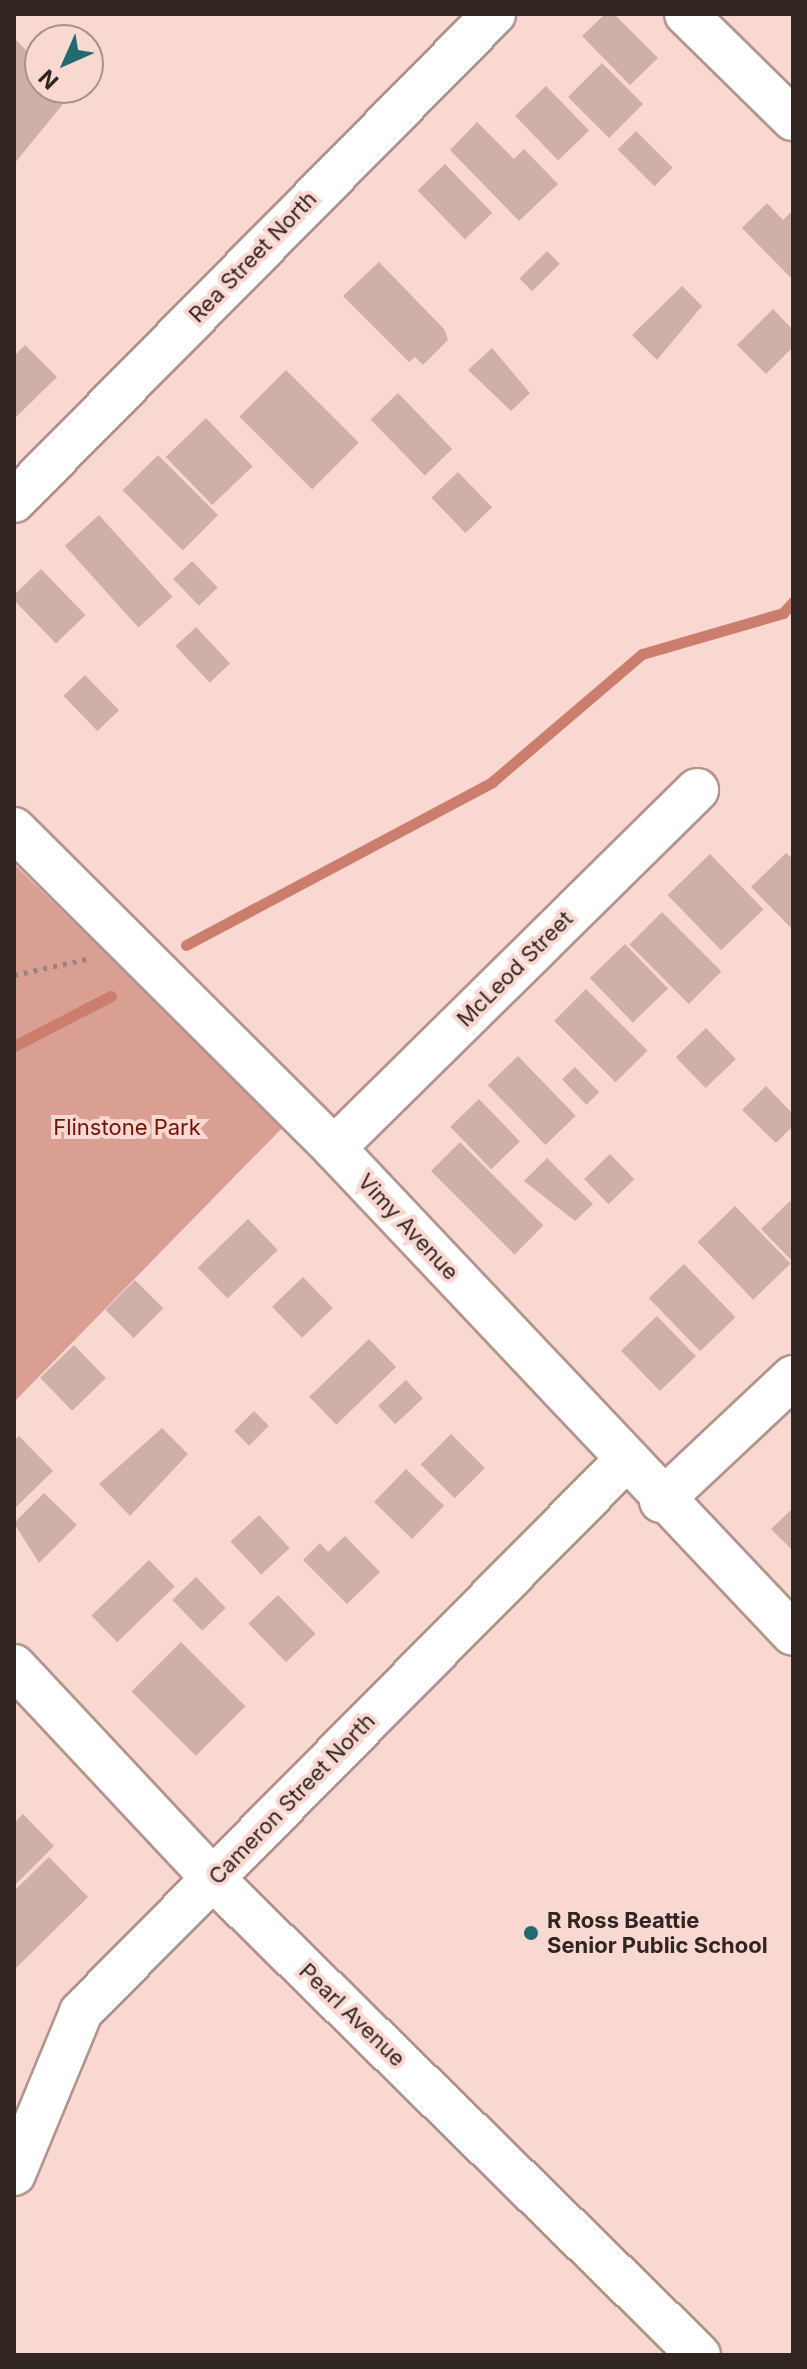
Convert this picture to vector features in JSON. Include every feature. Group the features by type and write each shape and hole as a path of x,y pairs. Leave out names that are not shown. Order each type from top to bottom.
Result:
{"street":[{"name":"Rea Street North","path":"14,501 494,14"},
{"path":"686,14 793,119"},
{"name":"McLeod Street","path":"334,1148 697,790"},
{"name":"Vimy Avenue","path":"14,829 334,1148 661,1501 793,1634"},
{"path":"661,1501 793,1377"},
{"name":"Cameron Street North","path":"14,2174 81,2012 625,1461"},
{"name":"Pearl Avenue","path":"14,1666 213,1879 699,2355"}],"path":[{"path":"14,975 135,948"}],"green space":[{"name":"Flinstone Park","path":"14,864 284,1126 14,1402"}],"building":[{"path":"605,14 614,14 658,58 630,85 582,36"},
{"path":"14,38 24,48 24,104 63,104 14,164"},
{"path":"602,63 643,104 609,138 568,97"},
{"path":"546,86 589,131 558,160 515,116"},
{"path":"477,122 514,159 524,149 558,184 519,221 450,150"},
{"path":"636,131 673,168 654,186 618,149"},
{"path":"445,164 492,213 465,239 418,190"},
{"path":"767,203 783,220 793,210 792,279 742,228"},
{"path":"547,251 560,264 532,291 519,279"},
{"path":"379,262 444,329 448,340 423,365 415,357 409,362 343,296"},
{"path":"682,286 702,306 657,360 632,335"},
{"path":"773,309 793,330 793,347 766,374 737,345"},
{"path":"25,345 57,377 14,419 14,356"},
{"path":"492,348 530,393 511,411 468,370"},
{"path":"286,370 359,443 312,490 239,417"},
{"path":"398,393 452,449 425,476 371,419"},
{"path":"206,418 253,466 212,505 166,457"},
{"path":"158,455 218,515 183,550 123,490"},
{"path":"458,472 492,507 465,533 431,498"},
{"path":"99,515 173,597 138,628 65,546"},
{"path":"192,561 218,588 199,606 173,579"},
{"path":"41,569 85,615 56,644 14,600 14,595"},
{"path":"196,627 230,664 210,683 176,646"},
{"path":"85,675 119,710 97,731 63,696"},
{"path":"786,853 793,859 793,930 751,887"},
{"path":"710,854 763,909 721,950 668,895"},
{"path":"662,912 721,971 689,1004 629,945"},
{"path":"625,944 668,989 633,1023 590,978"},
{"path":"586,989 648,1051 616,1082 554,1021"},
{"path":"706,1028 736,1059 706,1088 676,1057"},
{"path":"518,1056 576,1116 545,1145 488,1085"},
{"path":"575,1067 599,1092 586,1105 562,1080"},
{"path":"766,1086 793,1114 793,1126 776,1143 742,1110"},
{"path":"479,1099 520,1141 491,1169 450,1127"},
{"path":"460,1142 543,1225 514,1254 431,1171"},
{"path":"610,1154 634,1179 608,1204 584,1179"},
{"path":"547,1158 593,1204 575,1221 524,1181"},
{"path":"790,1201 793,1204 793,1262 761,1229"},
{"path":"735,1206 791,1264 753,1300 698,1242"},
{"path":"248,1219 278,1250 228,1299 198,1268"},
{"path":"684,1264 735,1317 700,1351 649,1298"},
{"path":"303,1277 333,1308 302,1338 272,1307"},
{"path":"135,1280 163,1308 134,1338 105,1310"},
{"path":"657,1316 696,1356 660,1391 621,1351"},
{"path":"369,1339 396,1367 336,1425 309,1397"},
{"path":"74,1345 106,1378 72,1411 40,1378"},
{"path":"406,1380 423,1398 395,1424 378,1406"},
{"path":"254,1411 269,1426 249,1446 234,1431"},
{"path":"162,1428 188,1454 130,1516 99,1484"},
{"path":"451,1434 485,1468 455,1498 421,1464"},
{"path":"19,1436 53,1471 14,1509 14,1441"},
{"path":"406,1469 444,1506 412,1539 374,1502"},
{"path":"44,1493 77,1525 39,1563 14,1523"},
{"path":"793,1508 793,1551 771,1529"},
{"path":"259,1515 290,1548 261,1575 230,1542"},
{"path":"345,1536 380,1572 347,1604 303,1560 320,1543 328,1552"},
{"path":"149,1560 175,1587 117,1642 91,1616"},
{"path":"196,1577 226,1608 202,1631 172,1600"},
{"path":"278,1595 316,1634 286,1662 249,1623"},
{"path":"181,1642 245,1706 196,1756 132,1691"},
{"path":"23,1814 54,1846 14,1886 14,1823"},
{"path":"49,1857 88,1897 14,1970 14,1891"}],"waterway":[{"path":"186,945 492,782 642,654 783,613 793,602"},
{"path":"14,1046 111,996"}],"place":[{"name":"R Ross Beattie Senior Public School","path":"531,1933"}]}
